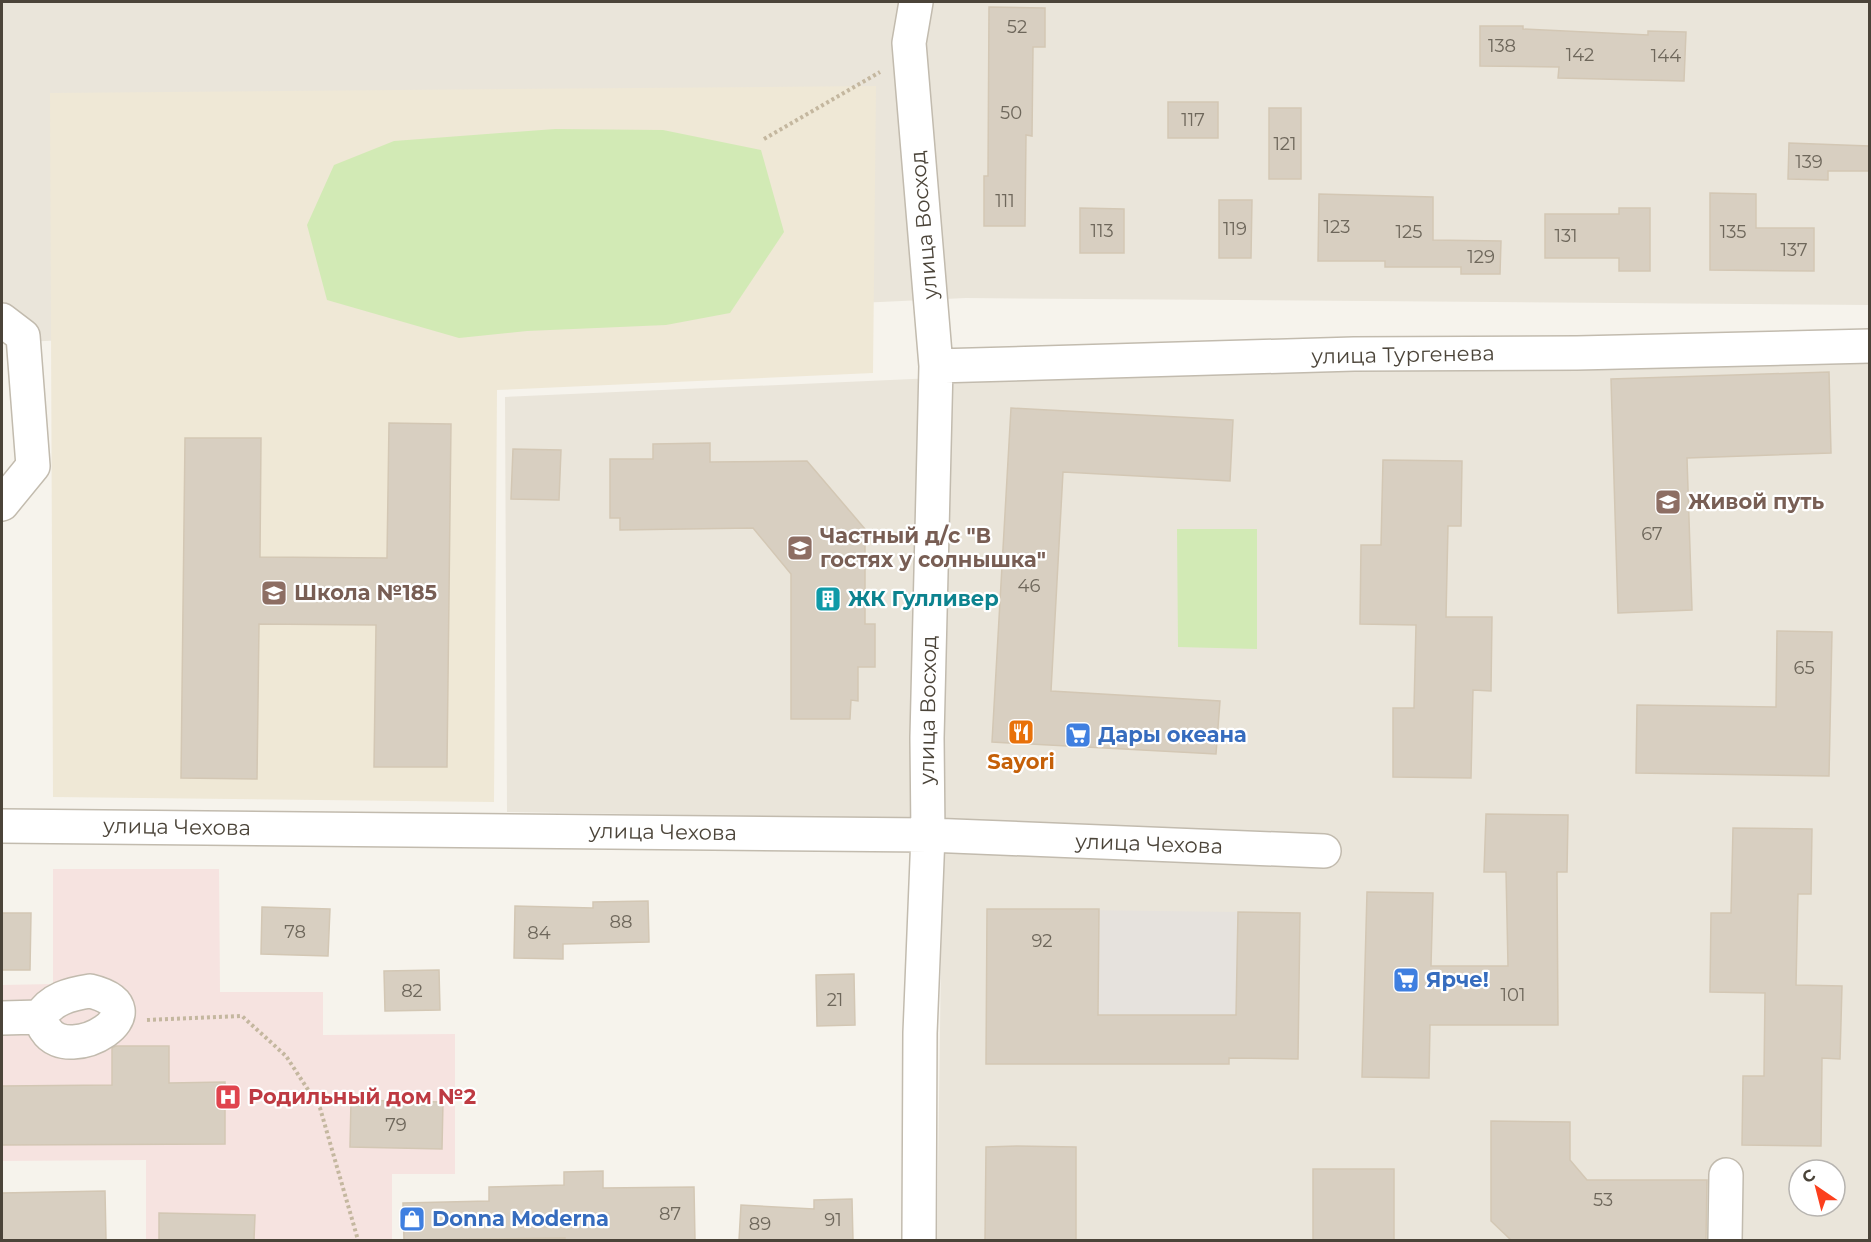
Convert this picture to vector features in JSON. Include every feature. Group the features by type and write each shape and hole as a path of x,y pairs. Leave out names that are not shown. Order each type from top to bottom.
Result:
{"street":[{"name":"улица Восход","path":"916,2 909,43 936,366 927,738 928,835 920,1033 920,1240"},
{"path":"2,320 23,336 33,466 2,504"},
{"name":"улица Тургенева","path":"936,366 1354,354 1577,353 1869,346"},
{"name":"улица Чехова","path":"2,826 928,835 1324,852"},
{"path":"90,991 108,995 116,1005 117,1021 109,1031 87,1039 64,1043 46,1032 40,1017 48,1005 75,993 90,991"},
{"path":"2,1018 40,1017"},
{"path":"1725,1240 1726,1175"}],"path":[{"path":"764,140 881,72 909,43"},
{"path":"117,1021 242,1016 286,1056 320,1108 358,1240"}],"shaded area":[{"path":"2,2 1869,2 1869,305 966,298 2,343"},
{"name":"Школа №185","path":"876,86 873,373 497,390 494,802 53,797 50,93"},
{"path":"1869,362 1869,1240 937,1240 943,819 507,812 505,397 957,377"},
{"name":"Родильный дом №2","path":"53,869 219,869 220,992 323,992 323,1035 455,1034 455,1174 392,1174 392,1240 146,1240 146,1160 2,1161 2,985 53,984"},
{"path":"987,909 1238,912 1236,1016 986,1015"}],"green space":[{"path":"555,129 663,130 761,150 784,232 730,313 666,325 527,331 459,338 327,300 307,225 334,165 394,141"},
{"path":"1177,529 1257,529 1257,649 1178,647"}],"building":[{"path":"989,7 1045,8 1045,47 1033,47 1032,136 1026,135 1025,226 984,226 984,176 988,176"},
{"path":"1480,26 1523,26 1523,29 1648,35 1648,31 1686,32 1684,81 1558,78 1559,67 1480,66"},
{"path":"1168,102 1218,102 1218,138 1168,138"},
{"path":"1269,108 1301,108 1301,179 1269,179"},
{"path":"1789,143 1869,146 1869,171 1828,171 1828,180 1788,179"},
{"path":"1710,193 1756,194 1756,228 1814,228 1814,271 1710,270"},
{"path":"1319,194 1433,197 1433,240 1501,241 1500,274 1461,274 1461,267 1385,267 1385,261 1318,261"},
{"path":"1219,200 1252,200 1251,258 1219,258"},
{"path":"1080,208 1124,209 1124,253 1080,253"},
{"path":"1619,208 1650,208 1650,271 1619,271 1619,258 1545,258 1545,214 1619,214"},
{"path":"1829,372 1831,453 1687,458 1692,610 1618,613 1611,379"},
{"path":"1011,408 1233,420 1230,481 1063,472 1051,691 1220,701 1216,754 992,742"},
{"path":"389,423 451,424 447,767 374,767 376,625 259,624 257,779 181,778 185,438 261,438 260,557 387,558"},
{"name":"ЖК Гулливер","path":"710,443 710,462 807,461 865,529 865,624 875,624 875,667 858,667 858,701 851,700 850,719 791,719 791,574 753,528 620,530 620,518 610,518 610,459 653,459 653,444"},
{"path":"513,449 561,450 559,500 511,499"},
{"path":"1383,460 1462,461 1461,526 1448,526 1446,617 1492,617 1491,691 1473,690 1471,778 1393,777 1393,708 1414,708 1416,625 1360,624 1361,545 1381,545"},
{"path":"1777,631 1832,632 1829,776 1636,773 1637,705 1776,707"},
{"path":"1486,814 1568,815 1567,872 1557,872 1558,1025 1430,1025 1429,1078 1362,1077 1367,892 1433,893 1431,966 1508,966 1506,872 1484,872"},
{"path":"1733,828 1812,829 1811,894 1798,894 1796,985 1842,986 1840,1059 1822,1058 1821,1146 1742,1145 1743,1076 1764,1076 1765,993 1710,992 1711,913 1731,913"},
{"path":"648,901 649,942 563,944 563,959 514,958 515,906 593,908 593,902"},
{"path":"262,907 330,909 328,956 261,954"},
{"path":"987,909 1099,909 1098,1015 1236,1015 1238,912 1300,913 1298,1059 1229,1058 1229,1064 986,1064"},
{"path":"2,913 31,913 30,970 2,970"},
{"path":"439,970 440,1010 385,1011 384,971"},
{"path":"854,974 855,1025 817,1026 816,975"},
{"name":"Родильный дом №2","path":"116,1046 169,1046 169,1083 225,1082 225,1144 2,1145 2,1086 112,1085 112,1048"},
{"path":"351,1100 443,1102 442,1149 350,1147"},
{"path":"1491,1121 1570,1122 1570,1160 1587,1180 1707,1180 1706,1240 1511,1240 1491,1221"},
{"path":"986,1147 1076,1147 1076,1240 985,1240"},
{"path":"1313,1169 1394,1169 1394,1240 1313,1240"},
{"path":"603,1171 603,1188 694,1187 695,1240 565,1240 565,1238 404,1240 403,1203 489,1201 489,1187 564,1185 564,1172"},
{"path":"105,1191 106,1240 2,1240 2,1193"},
{"path":"852,1199 853,1240 739,1240 741,1205 814,1209 814,1200"},
{"path":"159,1213 255,1215 254,1240 159,1240"}],"place":[{"name":"Живой путь","path":"1668,502"},
{"name":"Частный д/c \"В гостях у солнышка\"","path":"800,548"},
{"name":"Школа №185","path":"274,593"},
{"name":"ЖК Гулливер","path":"828,599"},
{"name":"Sayori","path":"1021,732"},
{"name":"Дары океана","path":"1078,735"},
{"name":"Ярче!","path":"1406,980"},
{"name":"Родильный дом №2","path":"228,1097"},
{"name":"Donna Moderna","path":"412,1219"}]}
